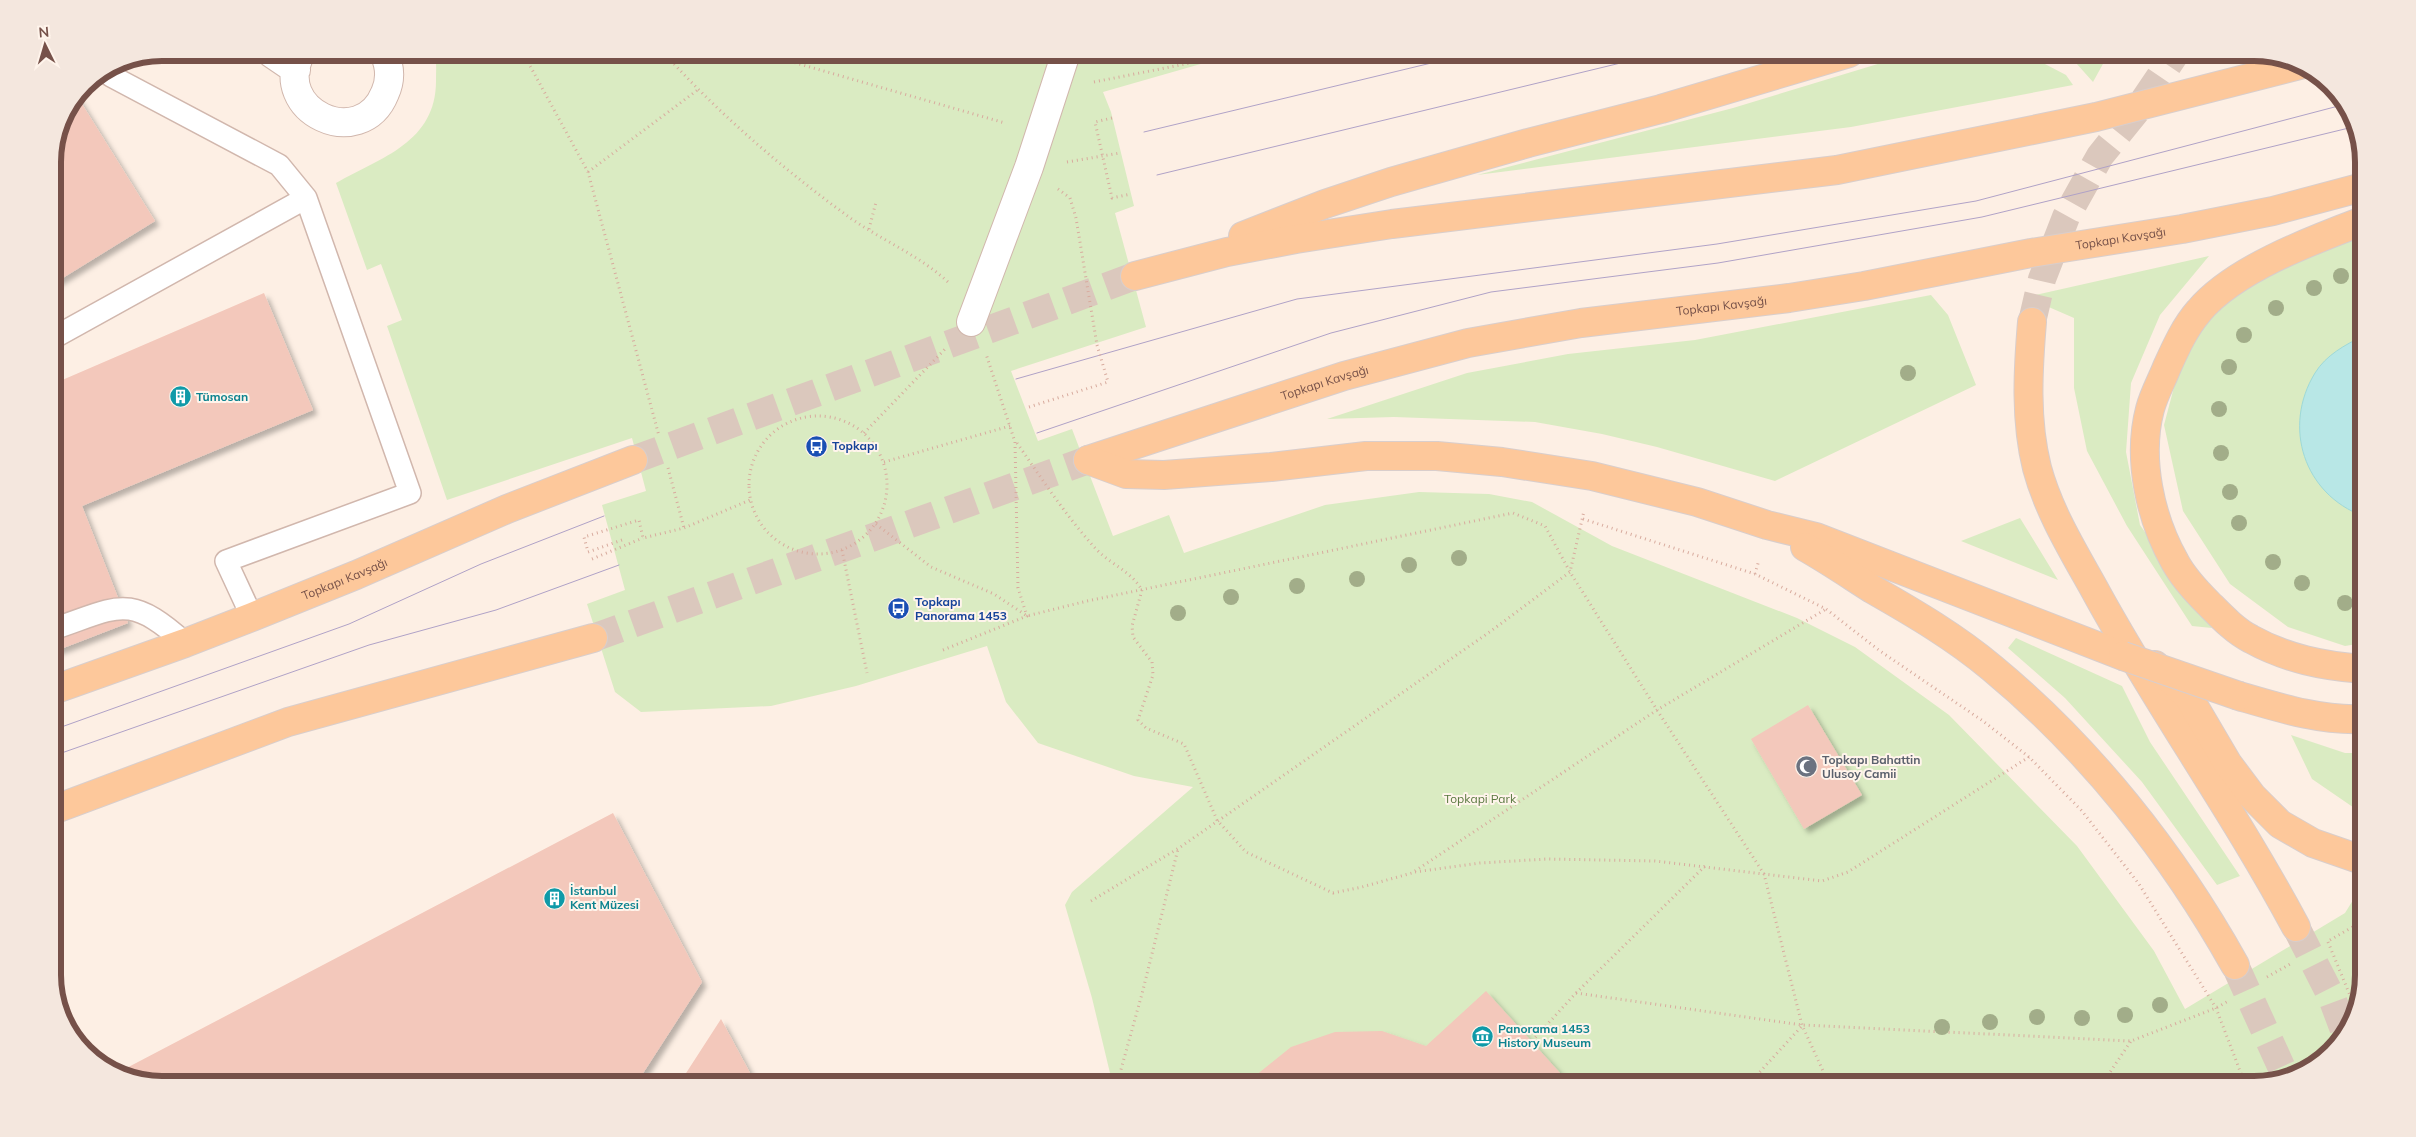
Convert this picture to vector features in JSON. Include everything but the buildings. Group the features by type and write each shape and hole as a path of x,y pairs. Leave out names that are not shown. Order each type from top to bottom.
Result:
{"main road":[{"path":"1819,61 1661,109 1528,142 1391,182 1325,204 1135,276 1227,252 1373,227 1837,170 2096,116 2289,68"},
{"name":"Topkapı Kavşağı","path":"1592,476 1502,462 1437,456 1366,456 1271,467 1164,475 1126,474 1088,460 1344,376 1468,343 1581,322 1789,298 1864,286 2031,254 2182,229 2273,211 2355,189"},
{"path":"2355,224 2272,259 2229,285 2199,310 2178,342 2150,408 2145,445 2148,491 2175,562 2196,591 2224,619 2250,639 2286,656 2332,667 2355,668"},
{"path":"2032,322 2029,363 2029,414 2037,468 2055,516 2114,626 2263,864 2296,927"},
{"name":"Topkapı Kavşağı","path":"61,687 252,617 356,575 507,509 633,460"},
{"path":"1592,476 1697,502 1766,526 1816,537 2123,656 2239,696 2296,712 2343,720 2355,719"},
{"path":"1766,526 1936,626 1992,668 2040,712 2104,777 2161,851 2209,919 2235,965"},
{"path":"2114,626 2188,696 2228,764 2252,796 2280,824 2313,844 2355,858"},
{"path":"61,807 288,722 593,638"}],"street":[{"path":"298,61 298,92 302,102 314,114 329,121 345,123 371,113 382,101 389,85 389,70 386,61"},
{"path":"971,322 1029,167 1063,61"}],"lane":[{"path":"111,76 279,165 306,198 410,493 226,562 252,617"},
{"path":"61,334 306,198"},
{"path":"61,626 120,607 143,611 165,624 185,643"}],"path":[{"path":"528,61 588,172 661,442"},
{"path":"673,61 734,125 850,218 934,270 955,289 987,357 1016,442 1081,532 1101,554 1136,579 1142,590 1132,626 1134,637 1152,662 1153,675 1138,720 1146,728 1184,744 1217,820 1246,852 1333,893 1412,873 1480,863 1547,859 1646,861 1705,866 1822,881 1848,872 2029,757"},
{"path":"791,61 1040,133"},
{"path":"1054,90 1197,61"},
{"path":"588,172 699,89"},
{"path":"1112,118 1095,122 1102,157 1112,198 1130,194"},
{"path":"1029,167 1102,157 1120,152"},
{"path":"1029,167 1070,198 1076,218 1097,345 1108,382 1029,407"},
{"path":"869,229 876,202"},
{"path":"864,433 971,322"},
{"path":"824,416 845,421 864,433 876,446 884,462 888,483 885,504 876,524 861,540 842,550 822,555 803,553 785,546 769,534 757,518 750,500 749,478 754,458 766,439 783,426 802,418 824,416"},
{"path":"884,462 1010,426"},
{"path":"1016,442 1018,588 1027,616"},
{"path":"666,461 684,528"},
{"path":"1090,901 1179,848 1492,631 1570,572 1592,476"},
{"path":"592,558 643,538 684,528 750,500"},
{"path":"943,650 1027,616 1142,590 1514,513 1545,526 1570,572 1764,874 1802,1026 1825,1076"},
{"path":"1583,518 1755,574 1826,610 1880,651 1983,721 2029,757 2082,811 2139,884 2216,1008 2243,1076"},
{"path":"622,540 588,552 584,537 639,520 643,538"},
{"path":"876,524 931,568 994,594 1027,616"},
{"path":"842,550 867,673"},
{"path":"1412,873 1657,710 1826,610"},
{"path":"1119,1076 1179,848"},
{"path":"1532,1041 1576,993 1705,866"},
{"path":"2319,947 2355,926"},
{"path":"2328,942 2351,999"},
{"path":"2259,983 2293,962"},
{"path":"1576,993 1802,1026 2131,1041 2216,1008 2233,998"},
{"path":"1756,1076 1802,1026"},
{"path":"2107,1076 2131,1041"}],"green space":[{"name":"Topkapi Park","path":"436,61 1211,61 1103,92 1111,112 1134,206 1115,213 1146,327 1011,371 1038,441 1072,429 1113,536 1169,515 1184,553 1325,505 1419,492 1489,494 1532,502 1612,546 1797,618 1855,647 1949,715 2077,846 2154,951 2185,1009 2345,913 2355,897 2355,974 2353,994 2347,1013 2334,1036 2310,1059 2280,1072 2253,1076 1109,1076 1110,1073 1092,998 1065,905 1072,892 1193,787 1134,776 1038,743 1006,702 987,646 856,686 771,706 641,712 615,692 587,604 625,590 602,505 646,491 632,438 447,500 387,326 402,320 381,264 367,270 336,183 388,155 404,145 417,133 427,118 434,100"},
{"path":"1888,61 2039,61 2066,75 2073,85 1851,127 1477,175 1733,108"},
{"path":"2074,61 2105,61 2093,82"},
{"path":"2355,233 2355,644 2345,646 2288,627 2230,584 2183,511 2164,425 2187,338 2233,279"},
{"path":"2209,256 2160,315 2131,383 2126,452 2140,525 2212,628 2192,626 2127,526 2087,451 2074,388 2074,318 2026,297"},
{"path":"1931,295 1948,315 1976,385 1775,481 1657,447 1602,434 1535,422 1394,417 1327,419 1467,373 1568,354 1695,340"},
{"path":"2020,518 2058,580 1961,541"},
{"path":"2016,638 2122,686 2150,742 2240,876 2217,885 2142,782 2065,698 2008,648"},
{"path":"2291,735 2345,753 2355,753 2355,809 2312,779"}],"water":[{"path":"2355,340 2355,512 2343,506 2326,492 2313,475 2304,456 2300,436 2300,415 2305,394 2315,373 2330,356"}],"tunnel":[{"path":"2032,322 2042,279 2066,217 2100,156 2138,109 2171,61"},
{"path":"633,460 1135,276"},
{"path":"593,638 1088,460"},
{"path":"2296,927 2332,998 2342,1024"},
{"path":"2235,965 2283,1071"}],"tram line":[{"path":"1144,132 1440,61"},
{"path":"1157,175 1629,61"},
{"path":"1016,379 1297,299 1717,244 1976,201 2338,106"},
{"path":"1037,433 1331,333 1491,292 1718,263 1982,217 2348,128"},
{"path":"61,727 349,624 481,564 604,516"},
{"path":"61,753 369,645 496,610 619,565"}],"place":[{"name":"Tümosan","path":"180,397"},
{"name":"Topkapı","path":"816,446"},
{"name":"Topkapı Panorama 1453","path":"899,609"},
{"name":"Topkapı Bahattin Ulusoy Camii","path":"1806,767"},
{"name":"İstanbul Kent Müzesi","path":"554,898"},
{"name":"Panorama 1453 History Museum","path":"1482,1036"}]}
